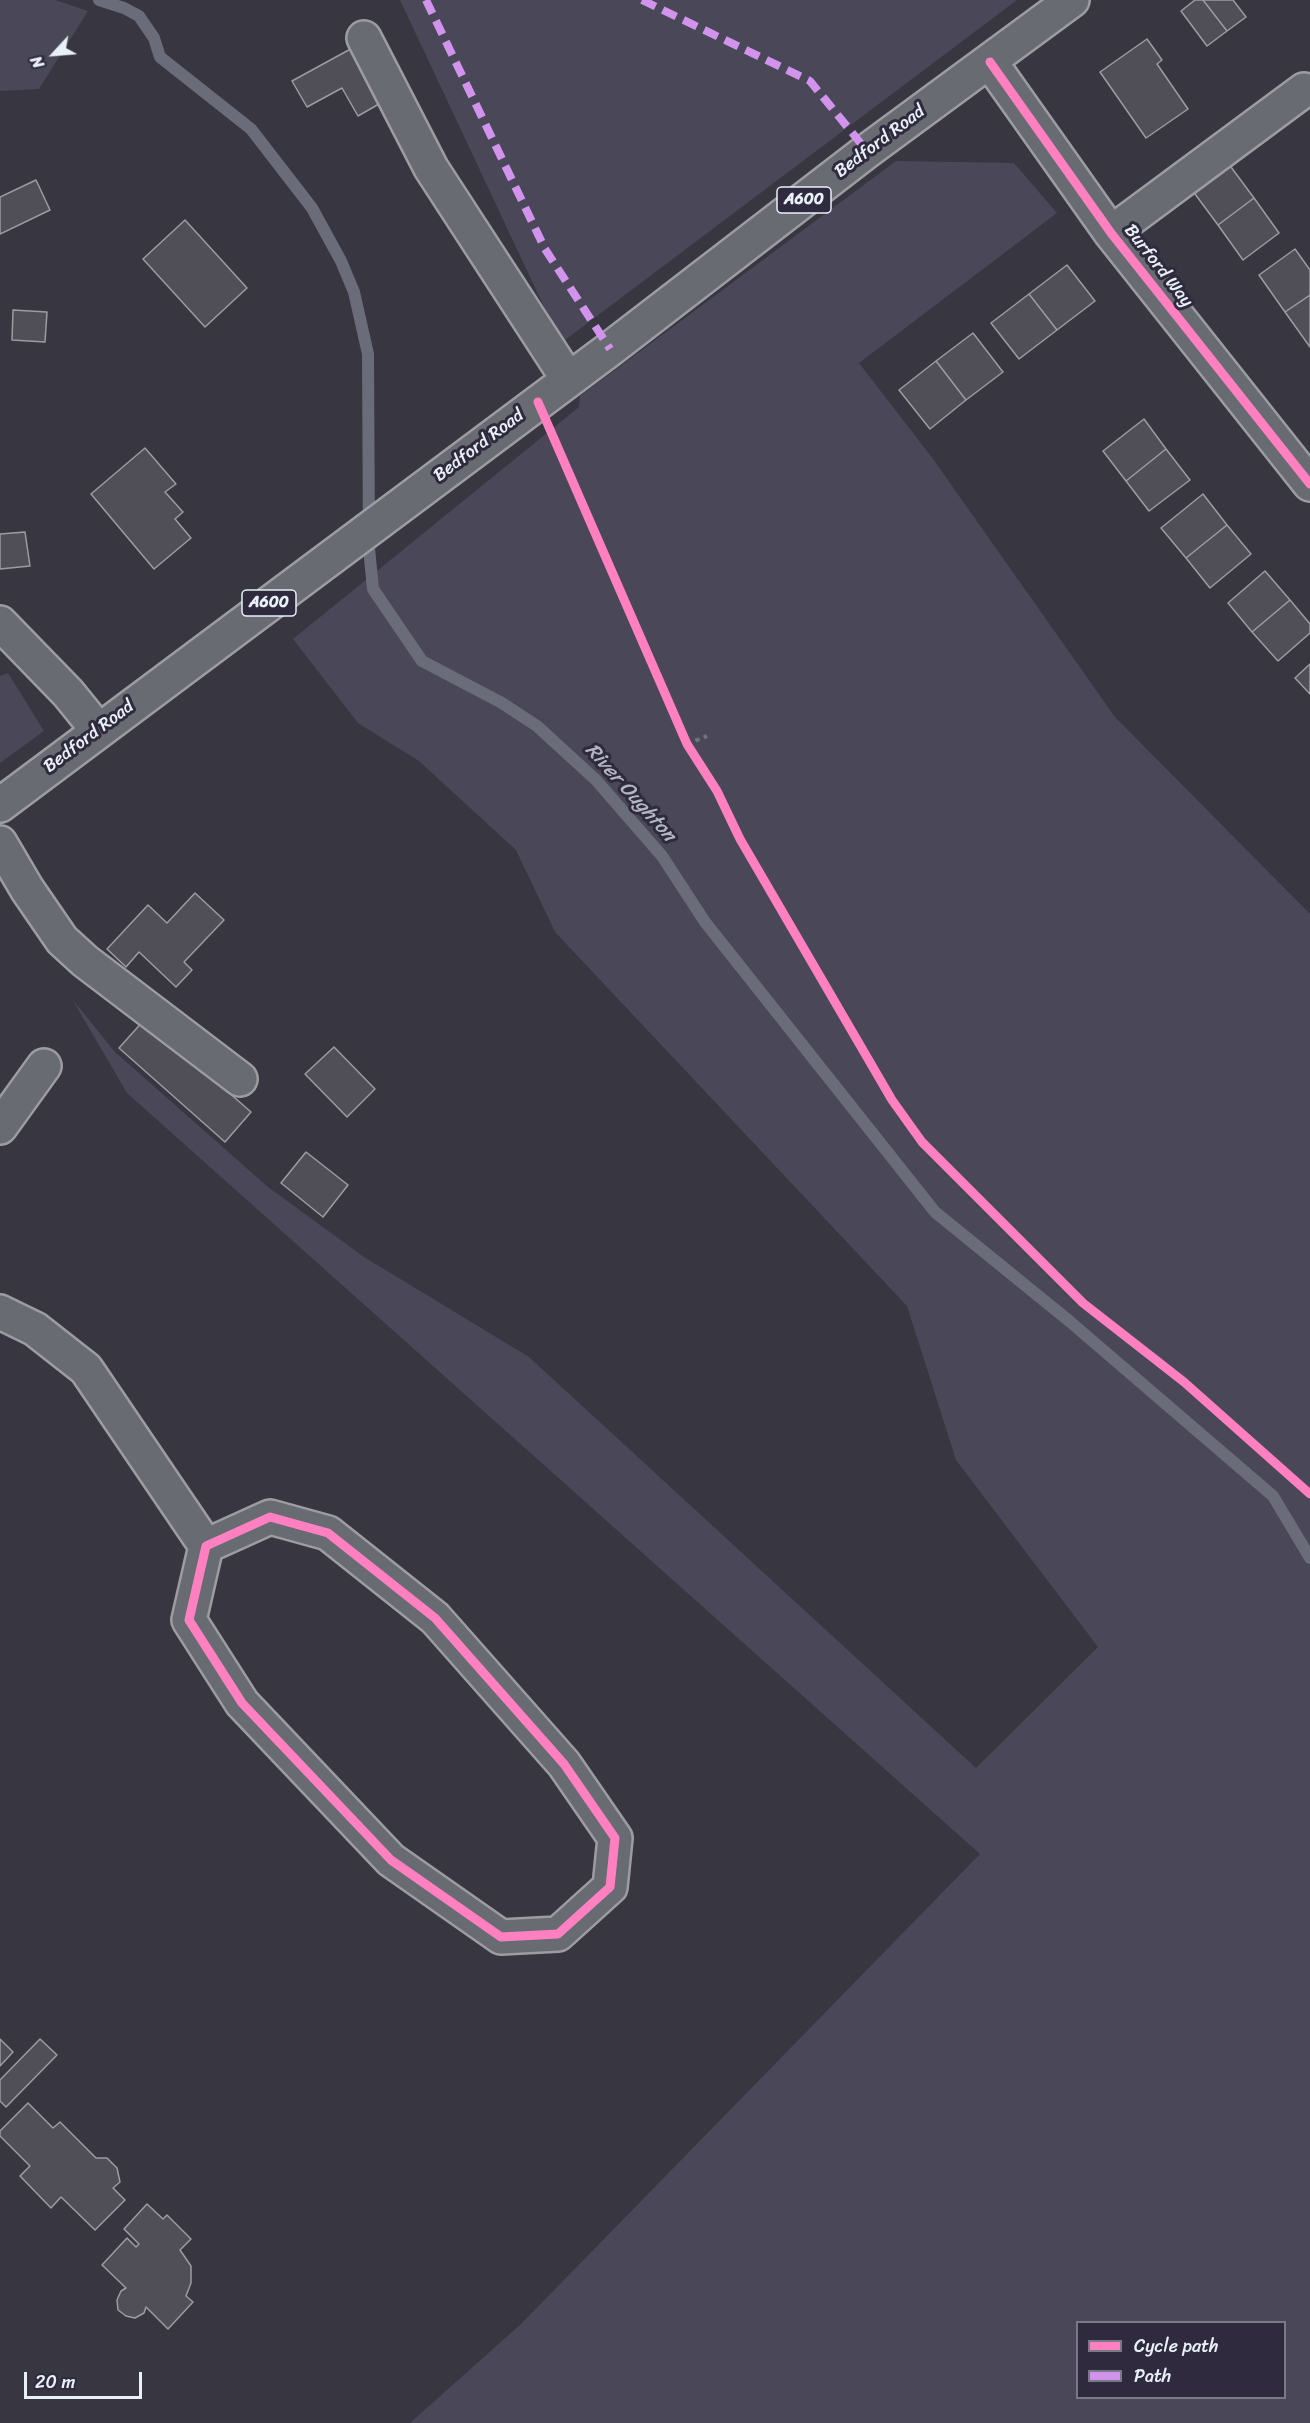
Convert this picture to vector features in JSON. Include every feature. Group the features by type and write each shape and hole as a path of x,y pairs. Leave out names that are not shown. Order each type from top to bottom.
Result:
{"street":[{"name":"Bedford Road","path":"0,805 568,379 867,151 1072,0"},
{"path":"364,38 431,168 568,379"},
{"name":"Burford Way","path":"990,62 1111,232 1310,484"},
{"path":"1111,232 1304,90"},
{"path":"0,623 68,693 98,730"},
{"path":"0,843 27,889 62,940 85,961 240,1079"},
{"path":"0,1127 44,1066"},
{"path":"0,1312 35,1329 86,1369 206,1546 189,1620 242,1703 391,1860 501,1937 558,1934 609,1887 615,1838 564,1764 435,1618 328,1533 270,1517 206,1546"}],"path":[{"path":"687,744 707,736"}],"shaded area":[{"path":"0,0 55,0 88,11 39,89 0,91"},
{"path":"400,0 1017,0 561,343"},
{"path":"896,161 1014,163 1057,213 859,363 933,459 1115,717 1310,914 1310,2423 410,2423 521,2324 980,1854 127,1093 72,999 115,1052 268,1187 364,1257 529,1357 976,1768 1098,1647 956,1460 907,1306 555,932 516,850 419,761 358,723 293,639 579,407 580,396"},
{"path":"8,673 44,731 0,763 0,676"}],"building":[{"path":"1195,0 1203,0 1227,31 1207,46 1181,11"},
{"path":"1203,0 1233,0 1246,17 1227,31"},
{"path":"1147,39 1162,60 1157,64 1188,109 1146,138 1100,72"},
{"path":"356,46 386,100 358,116 342,88 307,107 292,81"},
{"path":"1228,163 1254,198 1218,225 1192,190"},
{"path":"36,180 50,210 0,234 0,197"},
{"path":"1254,198 1279,233 1243,260 1218,225"},
{"path":"185,220 247,288 205,327 143,259"},
{"path":"1295,249 1310,270 1310,295 1285,312 1259,275"},
{"path":"1067,265 1095,301 1057,330 1029,294"},
{"path":"1029,294 1057,330 1019,359 991,323"},
{"path":"1310,295 1310,347 1285,312"},
{"path":"13,310 47,312 45,342 12,340"},
{"path":"973,333 1003,372 966,400 936,361"},
{"path":"936,361 966,400 930,429 899,390"},
{"path":"1144,419 1166,449 1126,481 1103,451"},
{"path":"145,448 176,484 165,492 183,512 175,519 191,538 154,569 91,494"},
{"path":"1166,449 1190,480 1149,511 1126,481"},
{"path":"1203,494 1227,525 1186,558 1161,528"},
{"path":"1227,525 1251,554 1210,588 1186,558"},
{"path":"25,532 30,566 0,569 0,534"},
{"path":"1265,571 1290,600 1252,632 1228,603"},
{"path":"1290,600 1310,624 1310,633 1278,661 1252,632"},
{"path":"1310,664 1310,694 1295,678"},
{"path":"195,893 224,920 184,962 192,970 176,987 139,952 126,967 107,949 148,905 167,923"},
{"path":"145,1019 251,1112 225,1142 119,1048"},
{"path":"334,1047 375,1089 347,1117 305,1074"},
{"path":"306,1152 348,1185 323,1217 281,1183"},
{"path":"0,2039 13,2052 0,2066"},
{"path":"40,2039 57,2055 6,2107 0,2101 0,2080"},
{"path":"28,2103 53,2128 60,2122 96,2158 107,2158 117,2168 120,2182 113,2188 125,2200 95,2230 61,2197 51,2208 20,2176 30,2166 0,2136 0,2131"},
{"path":"147,2204 163,2219 167,2215 191,2239 180,2250 191,2266 191,2283 186,2296 193,2302 168,2329 146,2307 144,2313 135,2318 126,2316 118,2310 117,2300 121,2291 126,2288 102,2265 127,2238 136,2247 139,2244 124,2229"}],"waterway":[{"name":"River Oughton","path":"99,0 124,8 139,16 154,38 160,57 251,129 312,208 341,261 354,292 368,354 369,548 373,589 422,661 502,703 537,726 596,780 662,856 705,922 935,1212 1068,1320 1273,1496 1310,1558"}],"marked path":[{"path":"426,0 545,249 610,349"},
{"path":"642,0 810,81 867,151"}],"cycle path":[{"path":"990,62 1111,233 1310,484"},
{"path":"538,402 687,744 717,791 740,839 892,1100 922,1142 1083,1303 1184,1382 1310,1494"},
{"path":"270,1517 328,1533 435,1618 564,1764 615,1838 610,1887 558,1934 501,1937 391,1860 242,1703 189,1620 206,1546 270,1517"}]}
